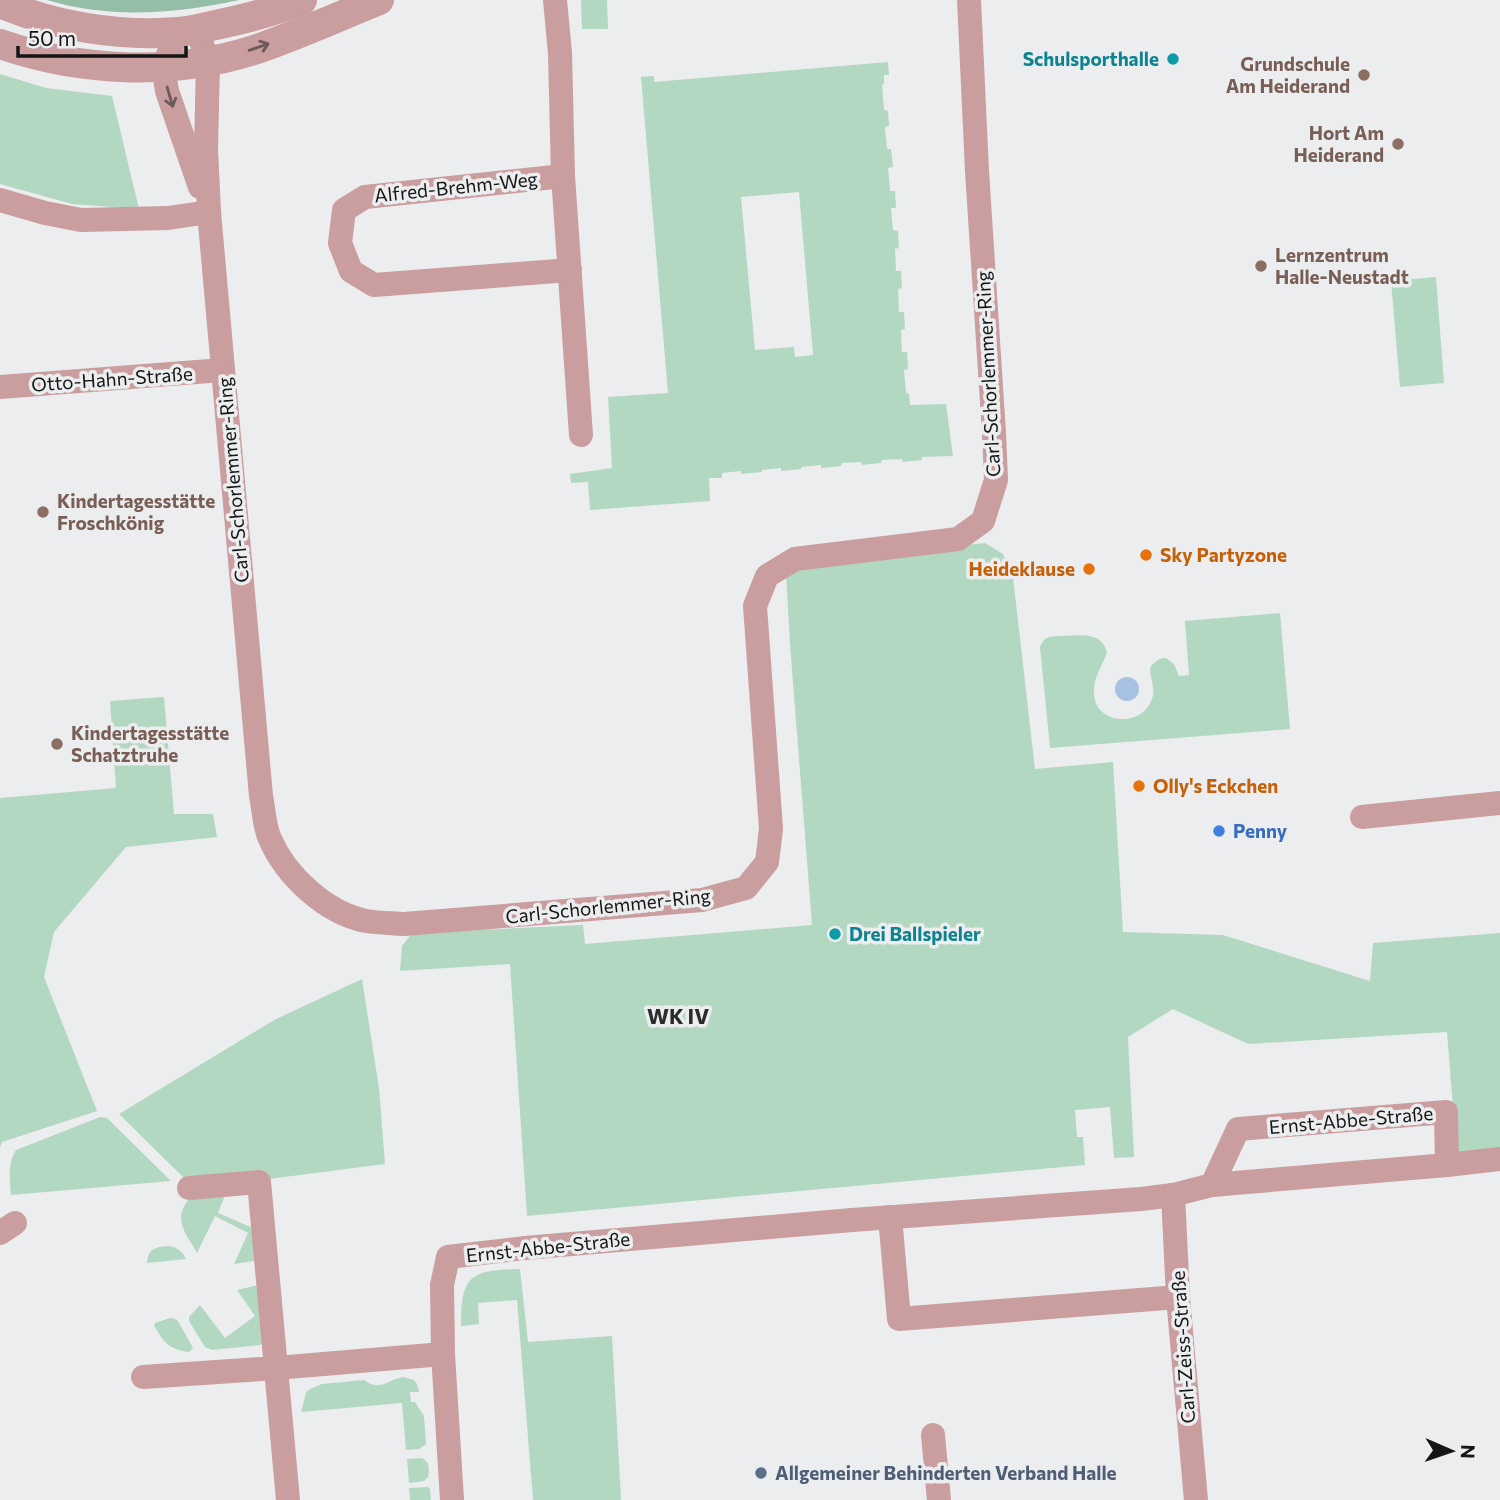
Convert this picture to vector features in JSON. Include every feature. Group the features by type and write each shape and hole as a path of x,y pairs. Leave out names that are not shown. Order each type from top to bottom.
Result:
{"street":[{"path":"0,3 43,19 128,33 187,31 256,16 302,0"},
{"path":"0,44 27,53 79,63 131,67 208,61 252,50 379,0"},
{"name":"Alfred-Brehm-Weg","path":"555,0 560,52 563,176 581,435"},
{"name":"Carl-Schorlemmer-Ring","path":"187,31 208,61 206,149 209,212 261,796 268,837 285,866 314,896 336,909 364,920 404,925 702,901 746,888 767,862 771,828 755,606 767,576 794,559 958,539 984,521 996,480 969,0"},
{"path":"163,66 187,31"},
{"name":"Carl-Schorlemmer-Ring","path":"163,66 167,91 209,212"},
{"name":"Alfred-Brehm-Weg","path":"563,176 365,197 344,210 340,243 351,271 374,285 570,270"},
{"path":"0,200 81,220 168,218 209,212"},
{"name":"Otto-Hahn-Straße","path":"0,387 223,370"},
{"path":"1362,817 1500,803"},
{"name":"Ernst-Abbe-Straße","path":"452,1500 443,1354 442,1285 448,1257 890,1217 1141,1199 1173,1195 1212,1185 1447,1165 1446,1112 1238,1129 1212,1185"},
{"path":"1447,1165 1500,1159"},
{"path":"189,1188 259,1182 288,1500"},
{"name":"Carl-Zeiss-Straße","path":"1173,1195 1178,1297 1196,1500"},
{"path":"890,1217 899,1319 1178,1297"},
{"path":"143,1377 443,1354"},
{"path":"933,1435 939,1500"}],"green space":[{"path":"47,0 239,0 191,9 119,12"},
{"path":"581,0 607,0 608,29 582,29"},
{"path":"888,62 889,75 884,75 882,85 884,110 888,111 889,126 885,127 887,149 891,149 893,167 888,168 890,191 895,191 896,208 891,208 893,230 898,231 896,271 901,271 902,288 898,289 899,312 904,312 905,329 901,330 902,352 907,352 908,369 904,370 906,393 909,394 910,405 946,404 953,456 922,457 922,460 903,462 902,459 882,460 881,463 862,465 861,462 842,463 841,466 821,468 821,465 781,471 781,468 741,474 741,471 722,473 722,478 709,478 710,501 590,510 588,482 571,483 570,474 612,468 608,397 668,393 641,77 654,76 654,82","holes":["799,192 813,355 795,357 794,347 755,350 741,197"]},
{"path":"0,74 46,88 112,96 139,209 72,204 0,184"},
{"path":"1436,277 1444,383 1400,387 1391,281"},
{"path":"985,543 1003,554 1013,577 1035,769 1113,762 1123,932 1223,935 1370,981 1373,943 1500,933 1500,1155 1457,1159 1447,1032 1248,1044 1173,1009 1128,1037 1134,1157 1114,1158 1110,1107 1075,1110 1077,1137 1083,1137 1085,1165 527,1216 510,964 400,971 402,946 412,933 583,925 585,944 812,925 786,573 809,561"},
{"path":"1280,613 1290,729 1050,748 1040,647 1049,637 1084,635 1101,641 1107,653 1095,683 1096,704 1110,717 1130,718 1139,715 1152,699 1150,668 1157,661 1166,658 1174,664 1179,676 1189,675 1185,621"},
{"path":"164,697 174,814 213,814 217,837 126,847 54,932 44,977 97,1111 2,1142 0,1148 0,798 116,788 110,701"},
{"path":"362,979 379,1088 385,1164 261,1180 189,1183 119,1114 276,1019"},
{"path":"100,1117 107,1118 171,1181 11,1195 10,1166 16,1150"},
{"path":"227,1190 218,1213 258,1230 254,1261 234,1264 248,1233 215,1216 197,1253 185,1233 181,1221 188,1200"},
{"path":"168,1246 179,1250 186,1259 147,1263 153,1250"},
{"path":"520,1269 528,1342 612,1336 621,1500 533,1500 517,1300 478,1303 479,1324 461,1326 463,1296 472,1279 490,1271"},
{"path":"257,1286 264,1343 212,1350 205,1347 189,1317 200,1305 225,1338 255,1316 237,1290"},
{"path":"170,1318 178,1321 193,1348 189,1352 168,1344 154,1326 155,1323"},
{"path":"403,1377 414,1380 419,1392 410,1392 411,1402 415,1402 424,1416 426,1444 419,1449 406,1450 402,1403 301,1412 306,1393 322,1384 364,1380 379,1385"},
{"path":"421,1458 428,1465 428,1477 424,1481 409,1483 407,1459"},
{"path":"428,1487 431,1500 410,1500 409,1488"}],"water":[{"path":"1127,677 1136,680 1139,689 1136,698 1127,701 1118,698 1115,689 1118,680"}],"place":[{"name":"Schulsporthalle","path":"1173,59"},
{"name":"Grundschule Am Heiderand","path":"1364,75"},
{"name":"Hort Am Heiderand","path":"1398,144"},
{"name":"Lernzentrum Halle-Neustadt","path":"1261,266"},
{"name":"Kindertagesstätte Froschkönig","path":"43,512"},
{"name":"Sky Partyzone","path":"1146,555"},
{"name":"Heideklause","path":"1089,569"},
{"name":"Kindertagesstätte Schatztruhe","path":"57,744"},
{"name":"Olly's Eckchen","path":"1139,786"},
{"name":"Penny","path":"1219,831"},
{"name":"Drei Ballspieler","path":"835,934"},
{"name":"Allgemeiner Behinderten Verband Halle","path":"761,1473"}],"district":[{"name":"WK IV","path":"678,1017"}]}
